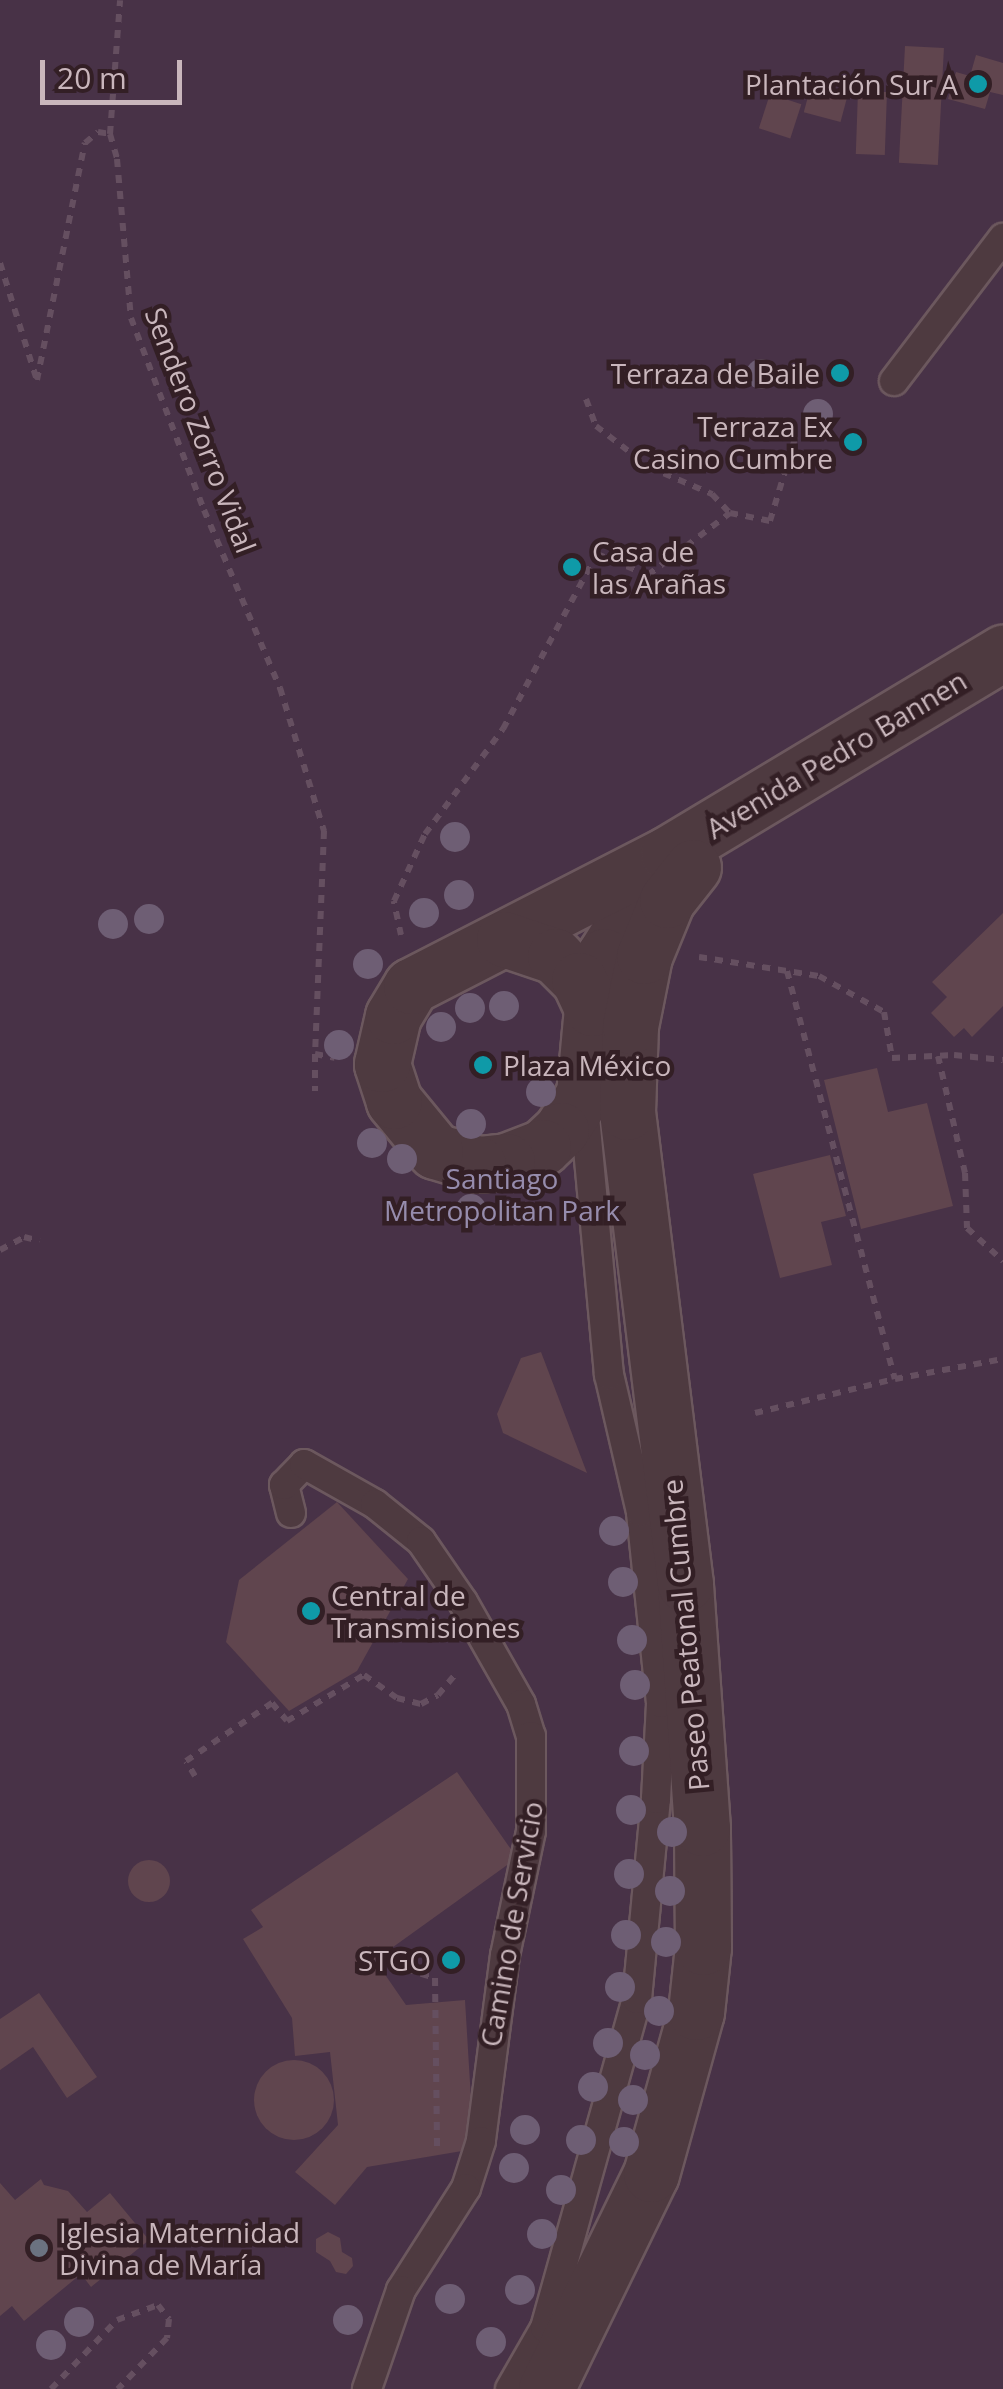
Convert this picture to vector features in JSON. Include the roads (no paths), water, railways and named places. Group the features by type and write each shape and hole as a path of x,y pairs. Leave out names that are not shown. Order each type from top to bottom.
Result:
{"street":[{"name":"Avenida Pedro Bannen","path":"681,861 604,956 592,1008 584,1094 561,1130 544,1146 507,1161 478,1164 435,1151 394,1101 382,1064 393,1016 411,986 504,939 681,861 1003,653"},
{"name":"Paseo Peatonal Cumbre","path":"546,2389 651,2174 696,2012 704,1947 702,1828 685,1584 627,1112 630,1026 644,956 681,861"},
{"path":"504,939 555,956 580,980 592,1008"}],"lane":[{"path":"894,381 1003,238"},
{"path":"510,2389 545,2328 637,1998 656,1799 661,1703 641,1512 609,1376 584,1094"},
{"name":"Camino de Servicio","path":"291,1513 284,1485 304,1464 375,1504 421,1542 464,1602 521,1704 531,1736 531,1831 504,1955 481,2140 466,2188 401,2290 366,2388"}],"place":[{"name":"Plantación Sur A","path":"978,84"},
{"name":"Terraza de Baile","path":"840,373"},
{"name":"Terraza Ex Casino Cumbre","path":"853,442"},
{"name":"Casa de las Arañas","path":"572,567"},
{"name":"Plaza México","path":"483,1065"},
{"name":"Central de Transmisiones","path":"311,1611"},
{"name":"STGO","path":"451,1960"},
{"name":"Iglesia Maternidad Divina de María","path":"39,2248"}],"park label":[{"name":"Santiago Metropolitan Park","path":"502,1194"}]}
